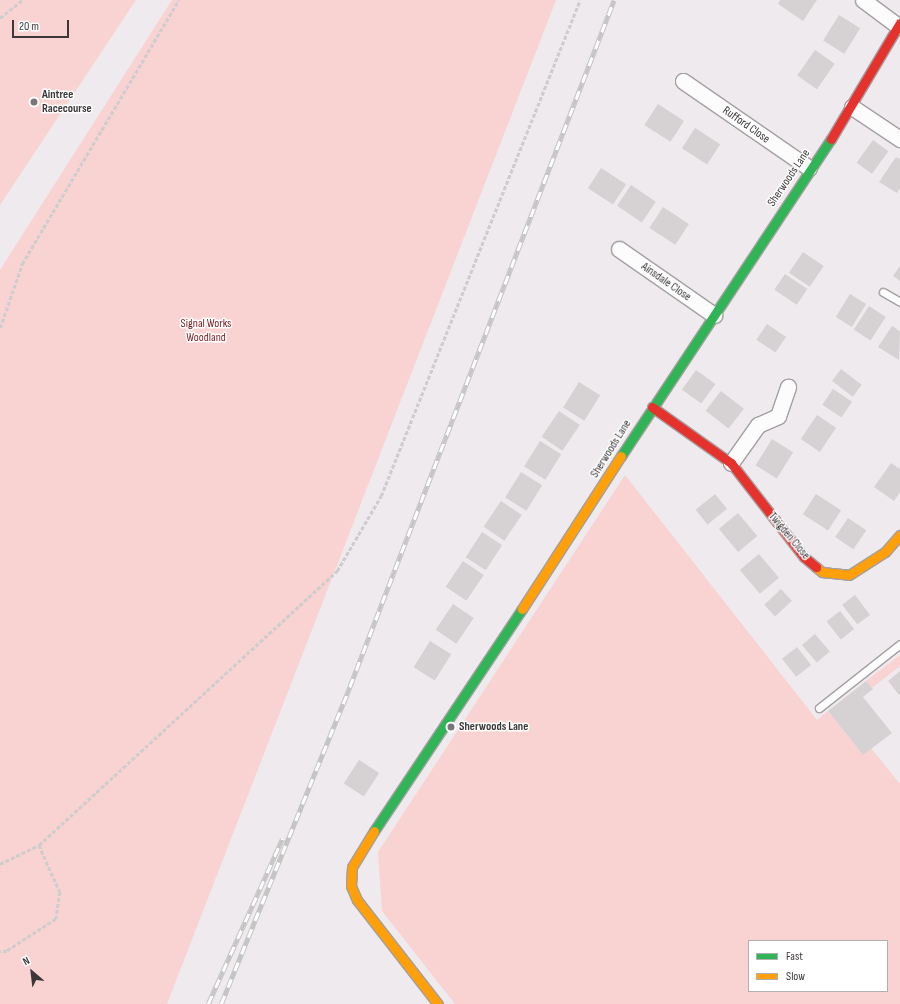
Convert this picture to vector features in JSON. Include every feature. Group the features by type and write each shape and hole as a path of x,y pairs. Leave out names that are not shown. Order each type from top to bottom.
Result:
{"street":[{"path":"863,0 899,25"},
{"name":"Sherwoods Lane","path":"438,1004 358,900 351,886 352,868 809,168 852,107 899,25"},
{"name":"Rufford Close","path":"683,81 809,168"},
{"path":"852,107 900,140"},
{"name":"Ainsdale Close","path":"619,249 714,315"},
{"path":"730,463 758,425 778,416 788,387"},
{"name":"Twigden Close","path":"652,407 730,463 804,557 822,572 849,575 885,552 900,535"}],"lane":[{"path":"883,292 900,302"},
{"path":"819,708 900,644"}],"path":[{"path":"0,18 22,0"},
{"path":"0,328 22,264 179,0"},
{"path":"0,864 39,845 337,571 380,496 580,0"},
{"path":"0,952 7,952 56,919 60,892 39,845"}],"green space":[{"name":"Aintree Racecourse","path":"0,0 136,0 0,205"},
{"name":"Signal Works Woodland","path":"172,0 556,0 167,1004 0,1004 0,270"},
{"path":"625,475 817,720 828,711 863,755 871,748 900,784 900,1004 455,1004 382,911 378,852"},
{"path":"900,655 900,666 872,688 866,681"}],"building":[{"path":"780,0 817,0 803,21 778,4"},
{"path":"839,15 860,28 844,54 823,40"},
{"path":"815,50 835,64 817,89 797,75"},
{"path":"658,104 684,121 670,142 644,125"},
{"path":"695,128 720,144 707,164 682,148"},
{"path":"873,140 888,151 872,174 857,163"},
{"path":"896,157 900,159 900,188 897,193 879,182"},
{"path":"601,168 626,184 613,204 588,188"},
{"path":"631,185 656,202 642,223 617,206"},
{"path":"663,207 689,224 675,245 649,228"},
{"path":"803,252 824,266 810,287 789,273"},
{"path":"900,266 900,281 893,276"},
{"path":"785,274 807,289 797,305 774,290"},
{"path":"850,294 866,304 852,327 836,317"},
{"path":"869,306 886,317 871,340 854,329"},
{"path":"767,324 786,337 775,353 756,340"},
{"path":"892,326 900,331 899,360 878,347"},
{"path":"841,369 862,385 853,397 832,381"},
{"path":"696,370 715,384 701,404 682,389"},
{"path":"579,382 600,395 584,421 563,407"},
{"path":"833,389 852,402 841,418 822,405"},
{"path":"721,391 744,409 728,429 706,411"},
{"path":"559,411 580,425 562,451 542,437"},
{"path":"817,415 836,428 820,452 801,439"},
{"path":"772,439 793,452 777,479 756,465"},
{"path":"540,441 561,454 545,480 524,466"},
{"path":"891,463 900,469 900,492 894,501 874,487"},
{"path":"521,472 542,485 526,511 505,497"},
{"path":"715,494 727,509 708,524 696,510"},
{"path":"816,494 841,510 828,530 803,514"},
{"path":"501,501 522,515 504,541 484,527"},
{"path":"738,513 757,536 738,552 719,529"},
{"path":"848,518 866,530 853,549 835,537"},
{"path":"482,532 502,545 486,570 466,557"},
{"path":"759,554 779,578 760,594 740,570"},
{"path":"463,561 484,575 466,601 446,587"},
{"path":"781,589 792,601 775,616 764,605"},
{"path":"855,595 870,615 857,625 842,605"},
{"path":"453,604 474,618 456,644 436,630"},
{"path":"840,611 854,629 841,640 827,621"},
{"path":"815,634 830,652 817,663 802,645"},
{"path":"430,641 451,654 435,681 414,667"},
{"path":"797,647 811,665 796,677 782,659"},
{"path":"900,671 900,694 899,695 888,681"},
{"path":"866,681 873,689 863,697 892,733 863,755 828,711"},
{"path":"359,760 379,773 364,797 344,783"}],"railway":[{"path":"221,1004 343,704 614,0"},
{"path":"208,1004 282,839"}],"traffic: fast":[{"path":"621,456 831,139"},
{"path":"374,831 522,609"}],"traffic: slow":[{"path":"522,609 621,456"},
{"path":"816,567 822,572 849,575 885,552 900,535"},
{"path":"374,831 352,867 351,886 357,900 438,1004"}],"traffic: jam":[{"path":"831,139 900,23"},
{"path":"652,407 731,463 804,557 816,567"}],"place":[{"name":"Aintree Racecourse","path":"34,102"},
{"name":"Sherwoods Lane","path":"451,727"}]}
